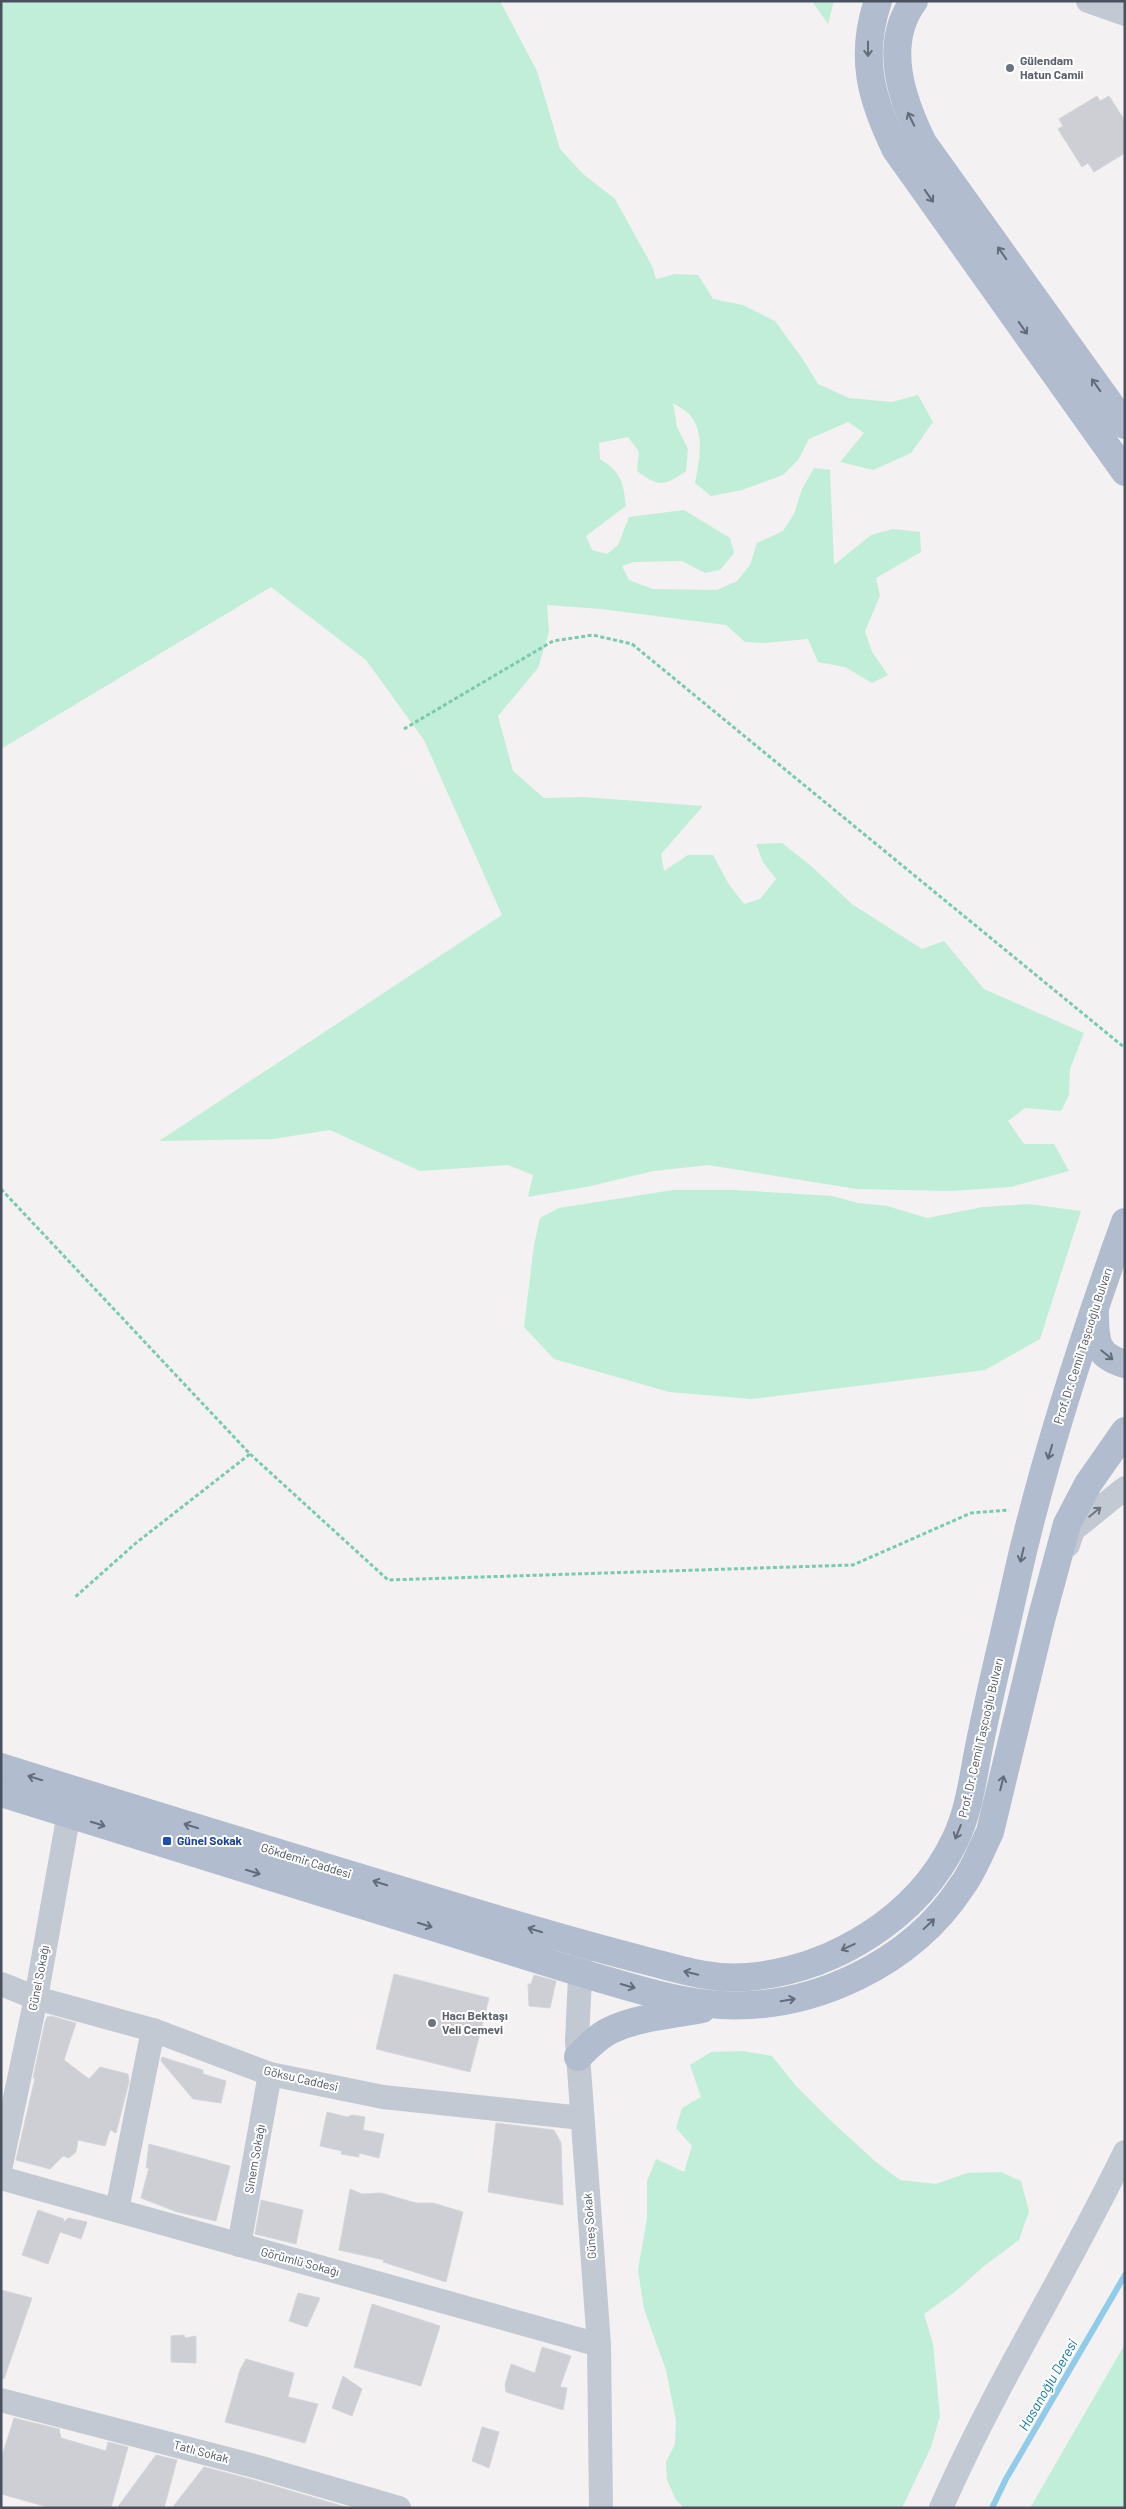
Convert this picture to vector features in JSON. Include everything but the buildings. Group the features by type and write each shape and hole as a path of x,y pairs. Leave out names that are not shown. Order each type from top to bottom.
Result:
{"main road":[{"path":"878,1 870,26 868,49 872,86 883,122 896,150 1125,472"},
{"path":"914,1 904,15 898,39 899,76 908,113 924,143 1125,425"},
{"name":"Prof. Dr. Cemil Taşcıoğlu Bulvarı","path":"582,1944 710,1977 745,1978 783,1972 815,1962 858,1942 891,1921 927,1885 956,1838 965,1813 1033,1508 1095,1304 1125,1222"},
{"path":"1095,1304 1095,1326 1099,1348 1109,1358 1125,1364"},
{"path":"1,1793 71,1802 581,1973 671,1998 721,2005 765,2004 801,1998 837,1986 859,1976 903,1948 941,1913 962,1886 990,1832 1067,1524 1088,1484 1125,1431"},
{"name":"Gökdemir Caddesi","path":"1,1767 71,1802 582,1944"},
{"path":"578,2057 611,2030 637,2022 721,2005"}],"street":[{"path":"1088,1 1125,14"},
{"path":"1030,1666 1072,1530 1125,1488"},
{"name":"Günel Sokağı","path":"1,2165 36,1998 71,1802"},
{"name":"Güneş Sokak","path":"582,1944 576,2041 599,2345 601,2508"},
{"name":"Göksu Caddesi","path":"1,1984 36,1998 153,2030 270,2074 383,2097 582,2118"},
{"path":"117,2210 153,2030"},
{"name":"Sinem Sokağı","path":"239,2245 270,2074"},
{"path":"941,2508 1006,2376 1094,2217 1125,2152"},
{"name":"Görümlü Sokağı","path":"1,2178 599,2345"},
{"name":"Tatlı Sokak","path":"1,2400 258,2467 400,2508"}],"path":[{"path":"404,729 553,641 593,635 632,644 1125,1048"},
{"path":"1,1189 250,1454 388,1580 853,1565 971,1514 1033,1508"},
{"path":"74,1598 136,1543 250,1454"}],"green space":[{"path":"1,1 500,1 537,71 560,149 583,174 615,199 652,266 656,279 675,274 698,275 713,299 743,305 775,321 818,384 849,398 892,402 918,395 933,422 911,453 873,470 840,462 864,433 848,422 809,439 798,460 783,475 742,490 711,496 695,483 700,447 698,429 689,414 673,403 677,427 688,449 686,471 672,480 661,483 656,482 637,471 639,452 628,437 599,443 600,459 612,468 620,478 626,506 586,536 592,550 607,554 618,545 629,517 684,510 730,538 734,553 720,570 705,573 682,561 634,562 622,566 629,580 653,589 717,590 737,581 750,565 757,543 783,531 794,514 802,489 814,468 830,470 834,565 871,535 893,529 920,532 921,552 876,578 880,596 865,631 872,652 888,675 872,683 845,667 818,662 808,639 763,643 745,642 726,625 601,609 547,605 549,632 538,668 498,716 513,771 544,798 583,797 703,806 661,854 664,871 688,855 713,855 728,883 744,904 760,899 776,879 763,862 756,844 782,843 810,865 852,904 922,949 944,941 984,989 1084,1033 1070,1069 1069,1095 1061,1111 1025,1108 1008,1121 1024,1144 1054,1144 1069,1171 1011,1187 950,1191 857,1189 708,1165 653,1171 591,1186 528,1197 533,1175 508,1165 420,1171 330,1130 273,1139 159,1141 502,915 424,740 366,660 271,587 1,749"},
{"path":"812,1 834,1 828,24"},
{"path":"673,1190 735,1190 832,1196 858,1203 887,1206 927,1218 983,1207 1029,1204 1081,1211 1040,1339 985,1370 752,1399 669,1392 554,1359 524,1327 534,1245 540,1218 559,1208"},
{"path":"743,2051 772,2056 796,2086 830,2120 876,2162 900,2180 936,2184 967,2173 1001,2172 1021,2181 1029,2211 1019,2240 984,2266 956,2291 924,2314 933,2344 940,2416 931,2447 902,2508 684,2508 676,2500 667,2480 666,2462 675,2444 676,2421 666,2370 644,2309 638,2270 647,2218 647,2181 656,2159 684,2172 692,2146 676,2128 682,2108 701,2097 690,2065 711,2052"},
{"path":"1125,2344 1125,2508 1030,2508"}],"waterway":[{"name":"Hasanoğlu Deresi","path":"992,2508 1006,2479 1125,2275"}],"place":[{"name":"Gülendam Hatun Camii","path":"1010,68"},
{"name":"Günel Sokak","path":"167,1841"},
{"name":"Hacı Bektaşı Veli Cemevi","path":"432,2023"}]}
